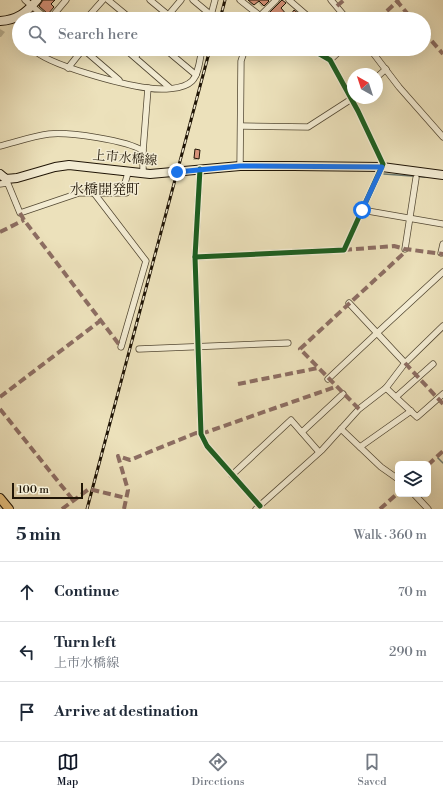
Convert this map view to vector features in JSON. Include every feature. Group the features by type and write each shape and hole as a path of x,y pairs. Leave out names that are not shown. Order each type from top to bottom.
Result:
{"main road":[{"path":"26,12 34,3"},
{"path":"0,21 12,20"},
{"name":"上市水橋線","path":"3,180 69,165 143,174 240,166 382,167 441,173"},
{"path":"0,498 9,509"}],"street":[{"path":"25,0 34,3 42,12"},
{"path":"55,12 66,0"},
{"path":"93,12 103,0"},
{"path":"108,0 122,12"},
{"path":"150,0 163,12"},
{"path":"173,12 181,0"},
{"path":"193,0 206,12"},
{"path":"212,12 215,0"},
{"path":"240,0 253,12"},
{"path":"265,12 276,0"},
{"path":"289,0 303,12"},
{"path":"331,0 341,12"},
{"path":"46,56 68,68 148,88 170,88 186,85 193,81 200,56"},
{"path":"68,68 77,56"},
{"path":"91,56 121,82"},
{"path":"174,56 196,75"},
{"path":"240,166 241,61 243,56"},
{"path":"323,56 330,60 347,89"},
{"path":"330,60 334,56"},
{"path":"376,56 443,137"},
{"path":"134,57 170,88"},
{"path":"383,72 386,69"},
{"path":"143,174 143,151 148,88"},
{"path":"241,126 308,127 347,103"},
{"path":"195,257 344,250 383,164 355,104"},
{"path":"0,146 49,134 121,142 143,151"},
{"path":"200,169 195,257 201,434 207,446 258,507 319,452 359,409 386,388 405,363 443,326"},
{"path":"3,180 20,213 79,193 126,193 125,183 128,173"},
{"path":"405,249 416,178"},
{"path":"94,193 146,261 121,347"},
{"path":"362,210 443,224"},
{"path":"441,253 443,244"},
{"path":"328,379 443,272"},
{"path":"350,303 405,363"},
{"path":"139,349 288,343"},
{"path":"396,397 434,364"},
{"path":"386,388 417,417 443,394"},
{"path":"302,432 343,394"},
{"path":"360,447 411,411"},
{"path":"232,475 291,420 319,452"},
{"path":"342,429 381,467 395,477"},
{"path":"417,497 428,509"}],"building":[{"path":"43,0 55,0 51,4 54,7 50,12 46,12 39,6"},
{"path":"248,0 269,1 264,6 259,1 254,5"},
{"path":"282,0 286,3 281,8 284,12 270,12"},
{"path":"195,149 200,150 199,159 194,158"}],"waterway":[{"path":"384,174 425,177"},
{"path":"438,458 443,463"}],"railway":[{"path":"222,12 225,0"},
{"path":"87,509 208,56"}],"marked path":[{"path":"337,6 344,0"},
{"path":"396,0 406,12"},
{"path":"386,12 399,0"},
{"path":"431,40 443,54"},
{"path":"20,213 121,347"},
{"path":"0,232 24,220"},
{"path":"344,250 394,246 443,254"},
{"path":"359,409 300,349 404,253 405,249"},
{"path":"0,397 100,321"},
{"path":"405,363 443,404"},
{"path":"238,384 318,368"},
{"path":"124,509 128,490 118,456 130,460 196,433 201,434 335,387"},
{"path":"0,409 73,500"},
{"path":"431,462 443,451"},
{"path":"62,509 89,489 126,498"},
{"path":"380,509 395,496"}],"cycle path":[{"path":"195,257 344,250 383,164 358,111 330,60 323,56"},
{"path":"200,169 195,257 201,434 207,446 260,506"}],"district":[{"name":"水橋開発町","path":"105,190"}],"route":[{"path":"177,172 240,166 382,167 362,210"}]}
